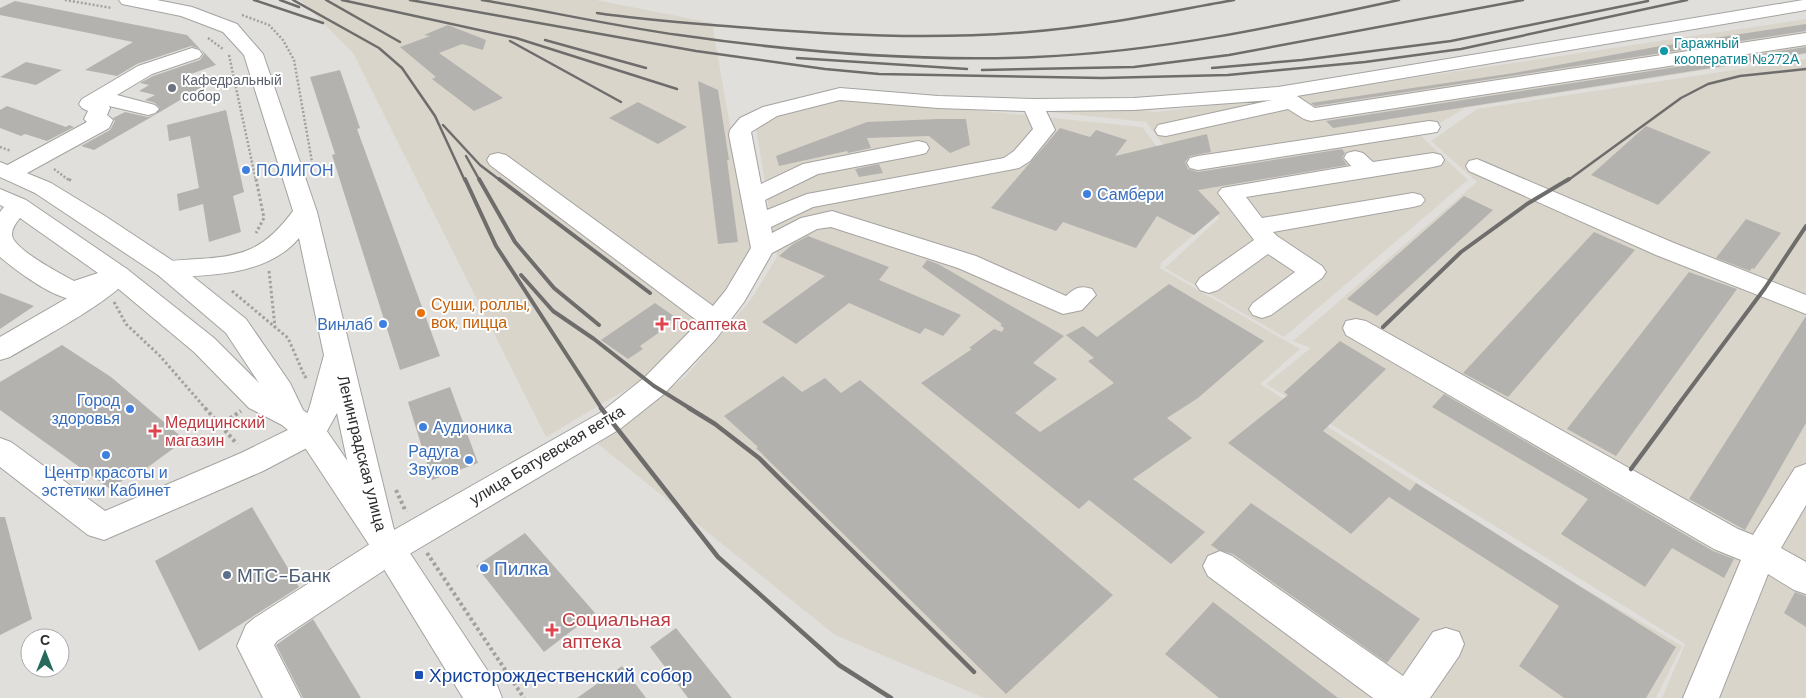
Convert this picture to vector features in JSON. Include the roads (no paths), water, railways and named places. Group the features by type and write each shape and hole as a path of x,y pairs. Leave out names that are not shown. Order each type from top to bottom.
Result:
{"main road":[{"name":"Ленинградская улица","path":"121,4 186,11 230,28 253,54 305,212 335,358 395,539 484,698"},
{"path":"761,236 740,135 741,130 748,123 770,112 840,94 938,102 1034,105 1134,104 1278,92 1806,5"},
{"path":"1311,116 1806,39"},
{"path":"5,171 34,160 101,123 102,120 95,119 100,108 89,104 99,97 145,70 192,54"},
{"path":"1278,92 1311,116 1368,170"},
{"path":"1166,130 1284,104 1278,92"},
{"path":"99,97 148,109"},
{"path":"761,236 807,201 1011,163 1022,156 1044,130 1043,125 1037,118 1034,105"},
{"path":"1198,163 1429,127"},
{"path":"753,197 811,169 918,148"},
{"path":"498,160 715,321"},
{"path":"1262,309 1313,272 1262,234 1230,193 1433,160"},
{"path":"1477,166 1665,249 1806,305"},
{"path":"5,171 43,188 167,269 236,326 301,424 395,539"},
{"path":"118,275 85,288 70,290 28,265 9,251 1,239 0,232 9,200 118,275 204,345 260,400 301,424"},
{"path":"1209,284 1262,234 1412,200"},
{"path":"167,269 227,265 258,254 285,238 305,212"},
{"path":"761,236 832,219 967,262 1063,305 1073,304 1083,295"},
{"name":"улица Батуевская ветка","path":"282,698 255,646 258,638 265,630 395,539 610,421 654,386 715,321 735,296 761,236"},
{"path":"0,350 98,292 118,275"},
{"path":"1356,328 1726,538 1760,553 1806,579"},
{"path":"0,450 101,526 252,462 301,424 318,422 325,406 335,358"},
{"path":"1710,694 1760,553 1806,477"},
{"path":"1220,566 1403,698"},
{"path":"1409,698 1446,644"}],"railway":[{"path":"254,0 323,23"},
{"path":"280,0 299,7"},
{"path":"293,0 379,48 402,68 435,116 465,181"},
{"path":"326,0 400,42"},
{"path":"342,0 516,38 677,89"},
{"path":"410,0 696,51 825,69 879,74 1102,78 1228,75 1365,62 1461,49 1687,0"},
{"path":"482,0 605,23 723,41 812,51 947,58 1036,57 1128,50 1264,28 1399,0"},
{"path":"597,13 632,18 773,30 882,36 955,36 1080,27 1234,0"},
{"path":"982,70 1134,67 1229,55 1523,0"},
{"path":"1212,68 1302,60 1451,41 1648,1"},
{"path":"545,40 646,68"},
{"path":"510,41 621,102"},
{"path":"797,58 967,69"},
{"path":"1567,181 1681,98 1708,84 1740,76 1806,69"},
{"path":"443,125 480,165 501,181"},
{"path":"466,156 480,181"},
{"path":"465,179 496,246 602,409"},
{"path":"479,179 515,242 554,288 599,325"},
{"path":"499,179 650,293"},
{"path":"1383,327 1461,252 1527,204 1569,179"},
{"path":"1675,409 1765,288 1806,226"},
{"path":"521,275 553,311 594,339 654,386 691,409"},
{"path":"601,408 718,557 839,665 891,698"},
{"path":"689,408 715,424 759,458 974,672"},
{"path":"1631,469 1676,408"}],"place":[{"name":"Гаражный кооператив №272А","path":"1664,51"},
{"name":"Кафедральный собор","path":"172,88"},
{"name":"ПОЛИГОН","path":"246,170"},
{"name":"Самбери","path":"1087,194"},
{"name":"Суши, роллы, вок, пицца","path":"421,313"},
{"name":"Винлаб","path":"383,324"},
{"name":"Госаптека","path":"662,324"},
{"name":"Город здоровья","path":"130,409"},
{"name":"Аудионика","path":"423,427"},
{"name":"Медицинский магазин","path":"155,431"},
{"name":"Центр красоты и эстетики Кабинет","path":"106,455"},
{"name":"Радуга Звуков","path":"469,460"},
{"name":"Пилка","path":"484,568"},
{"name":"МТС-Банк","path":"227,575"},
{"name":"Социальная аптека","path":"552,630"},
{"name":"Христорождественский собор","path":"419,675"}]}
